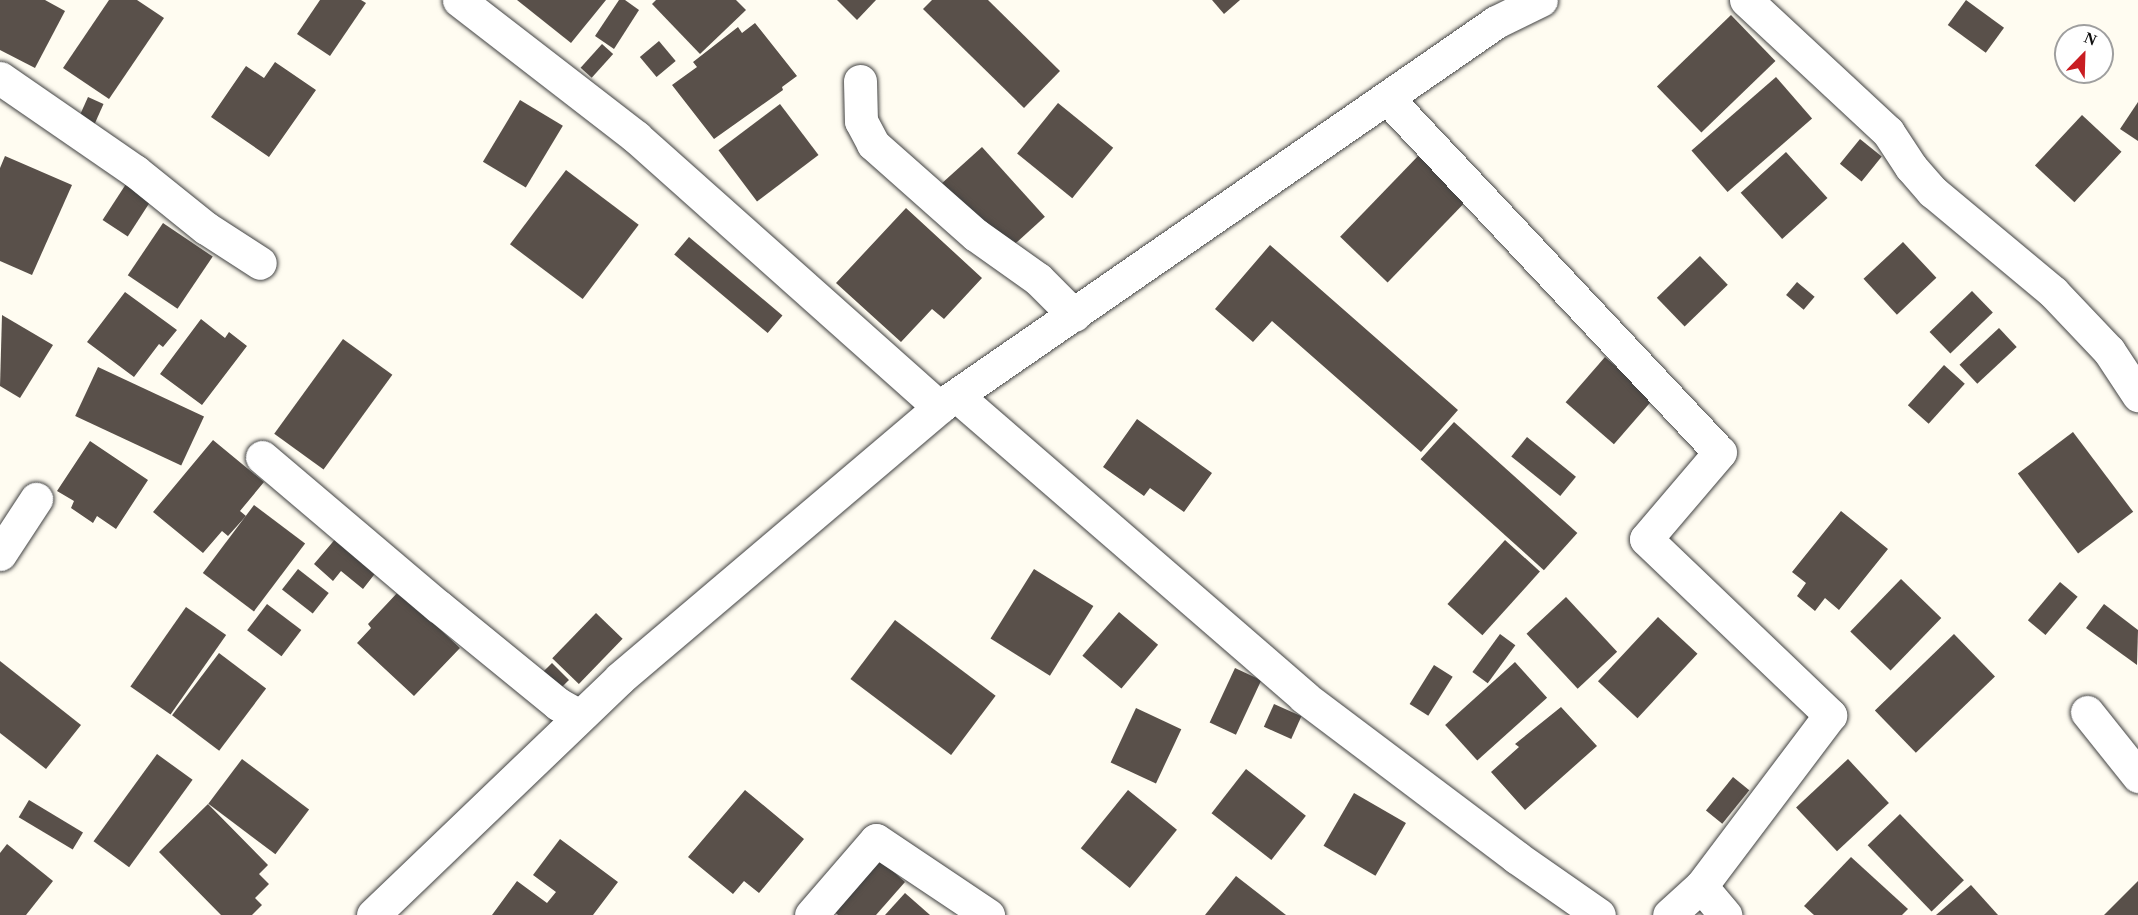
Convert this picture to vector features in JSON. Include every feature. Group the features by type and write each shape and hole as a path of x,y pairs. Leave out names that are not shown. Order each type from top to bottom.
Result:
{"street":[{"path":"459,0 636,137 948,401 1304,697 1516,856 1599,915"},
{"path":"373,915 620,678 948,401 1496,22 1541,0"},
{"path":"1746,0 1888,132 1911,167 1933,192 2053,291 2109,351 2138,395"},
{"path":"0,78 135,171 206,228 260,263"},
{"path":"860,81 861,121 873,144 976,235 1038,279 1074,315"},
{"path":"1387,98 1720,452 1647,539 1830,715 1701,886 1669,915"},
{"path":"262,457 558,704 580,716"},
{"path":"0,554 36,499"},
{"path":"2087,712 2138,776"},
{"path":"811,915 876,840 988,915"},
{"path":"1701,886 1725,915"}],"building":[{"path":"0,0 45,0 65,11 35,68 0,50"},
{"path":"109,0 137,0 164,18 109,99 63,68"},
{"path":"320,0 361,0 366,3 330,56 297,34"},
{"path":"517,0 606,0 571,43"},
{"path":"619,0 625,0 639,10 614,49 595,36"},
{"path":"656,0 736,0 746,10 700,54 652,4"},
{"path":"837,0 876,0 857,20"},
{"path":"932,0 988,0 1060,71 1024,108 923,9"},
{"path":"1212,0 1240,0 1224,14"},
{"path":"1966,0 2004,28 1986,53 1948,25"},
{"path":"1731,15 1775,61 1701,133 1657,87"},
{"path":"755,23 797,76 782,87 783,90 714,139 672,85 697,67 693,62 738,27 742,33"},
{"path":"659,41 676,61 657,77 640,57"},
{"path":"602,44 613,54 592,78 581,68"},
{"path":"275,62 316,90 269,157 211,117 246,66 264,78"},
{"path":"1776,77 1812,119 1728,192 1691,150"},
{"path":"88,97 104,104 95,124 79,117"},
{"path":"520,100 563,126 526,187 483,162"},
{"path":"2138,102 2138,141 2120,129"},
{"path":"1058,103 1113,148 1072,198 1017,154"},
{"path":"780,104 819,155 757,201 719,150"},
{"path":"2082,115 2121,152 2074,202 2035,165"},
{"path":"1860,139 1882,157 1862,181 1840,164"},
{"path":"982,147 1045,217 1005,253 942,183"},
{"path":"1786,152 1827,198 1782,239 1741,193"},
{"path":"1420,154 1467,200 1388,283 1340,237"},
{"path":"5,156 72,185 32,275 0,261 0,168"},
{"path":"566,170 639,225 583,299 510,244"},
{"path":"126,184 151,200 128,236 103,220"},
{"path":"906,208 982,278 944,319 932,309 901,342 836,283"},
{"path":"163,223 213,257 178,309 128,275"},
{"path":"689,237 782,315 768,333 674,255"},
{"path":"1903,242 1936,278 1897,315 1864,279"},
{"path":"1270,245 1458,410 1421,452 1272,321 1253,342 1215,309"},
{"path":"1700,256 1728,285 1685,326 1657,298"},
{"path":"1797,282 1815,297 1804,310 1786,295"},
{"path":"1972,291 1993,313 1950,354 1930,332"},
{"path":"125,292 177,330 163,347 159,344 134,377 87,342"},
{"path":"2,315 53,345 20,398 0,386"},
{"path":"201,319 225,338 229,332 247,346 202,405 160,374"},
{"path":"1999,328 2017,347 1977,384 1960,365"},
{"path":"343,339 392,375 324,470 274,434"},
{"path":"1605,357 1653,399 1614,444 1566,402"},
{"path":"1944,365 1965,384 1929,424 1908,405"},
{"path":"98,367 204,416 181,465 75,416"},
{"path":"1137,419 1212,473 1184,512 1150,488 1144,496 1103,467"},
{"path":"1454,422 1577,533 1544,570 1421,459"},
{"path":"2073,432 2133,512 2078,553 2018,474"},
{"path":"1527,437 1576,477 1560,496 1511,456"},
{"path":"213,440 264,482 240,511 246,516 228,536 222,531 203,553 153,512"},
{"path":"90,441 148,480 116,529 97,516 93,523 71,508 74,501 57,491"},
{"path":"254,505 305,544 254,611 203,573"},
{"path":"1841,511 1888,549 1839,610 1825,598 1815,611 1797,596 1806,583 1792,572"},
{"path":"337,537 377,571 363,589 341,571 333,581 314,564"},
{"path":"1505,540 1540,571 1482,635 1447,604"},
{"path":"298,569 329,593 313,613 282,589"},
{"path":"1034,569 1093,606 1050,676 991,639"},
{"path":"1901,579 1941,618 1891,670 1850,632"},
{"path":"2060,582 2078,597 2045,635 2028,620"},
{"path":"399,591 460,648 414,696 357,643 371,628 368,624"},
{"path":"1566,597 1617,652 1578,689 1527,634"},
{"path":"267,604 301,630 281,656 247,630"},
{"path":"2104,604 2138,630 2137,665 2086,628"},
{"path":"186,607 226,635 171,715 130,686"},
{"path":"1119,612 1158,645 1121,688 1082,656"},
{"path":"596,613 623,639 579,684 552,658"},
{"path":"1658,617 1697,654 1637,718 1598,681"},
{"path":"895,620 996,696 951,755 850,679"},
{"path":"1500,634 1515,645 1488,683 1472,672"},
{"path":"1954,634 1995,676 1916,753 1875,710"},
{"path":"219,653 266,689 219,751 172,715"},
{"path":"0,661 81,725 46,769 0,733"},
{"path":"1515,662 1547,698 1477,761 1445,725"},
{"path":"552,663 569,680 558,691 541,674"},
{"path":"1434,665 1453,677 1428,716 1410,704"},
{"path":"1235,668 1261,680 1236,735 1210,722"},
{"path":"1274,704 1301,716 1291,739 1264,727"},
{"path":"1561,707 1597,746 1525,810 1491,772 1519,747 1515,744"},
{"path":"1136,708 1181,729 1156,784 1111,762"},
{"path":"157,754 193,780 129,867 94,841"},
{"path":"242,759 309,810 275,854 208,804"},
{"path":"1848,759 1889,803 1837,851 1796,807"},
{"path":"1246,769 1306,816 1271,860 1212,813"},
{"path":"1733,777 1749,790 1722,824 1706,810"},
{"path":"745,790 804,839 759,893 744,881 733,894 688,857"},
{"path":"1128,790 1177,830 1130,888 1081,848"},
{"path":"1354,793 1406,823 1375,876 1324,846"},
{"path":"29,800 83,832 73,850 19,817"},
{"path":"208,804 268,865 259,874 269,884 255,898 262,905 252,915 221,915 159,852"},
{"path":"1900,814 1964,880 1932,911 1868,845"},
{"path":"560,839 618,882 593,915 492,915 517,881 547,903 556,892 533,875"},
{"path":"7,844 53,881 26,915 0,915 0,853"},
{"path":"877,857 905,882 876,915 838,915 831,909"},
{"path":"1851,857 1908,909 1902,915 1814,915 1804,906"},
{"path":"1236,876 1286,915 1205,915"},
{"path":"2138,881 2138,915 2104,915"},
{"path":"1971,885 1998,915 1936,915"},
{"path":"905,893 930,915 885,915"}]}
